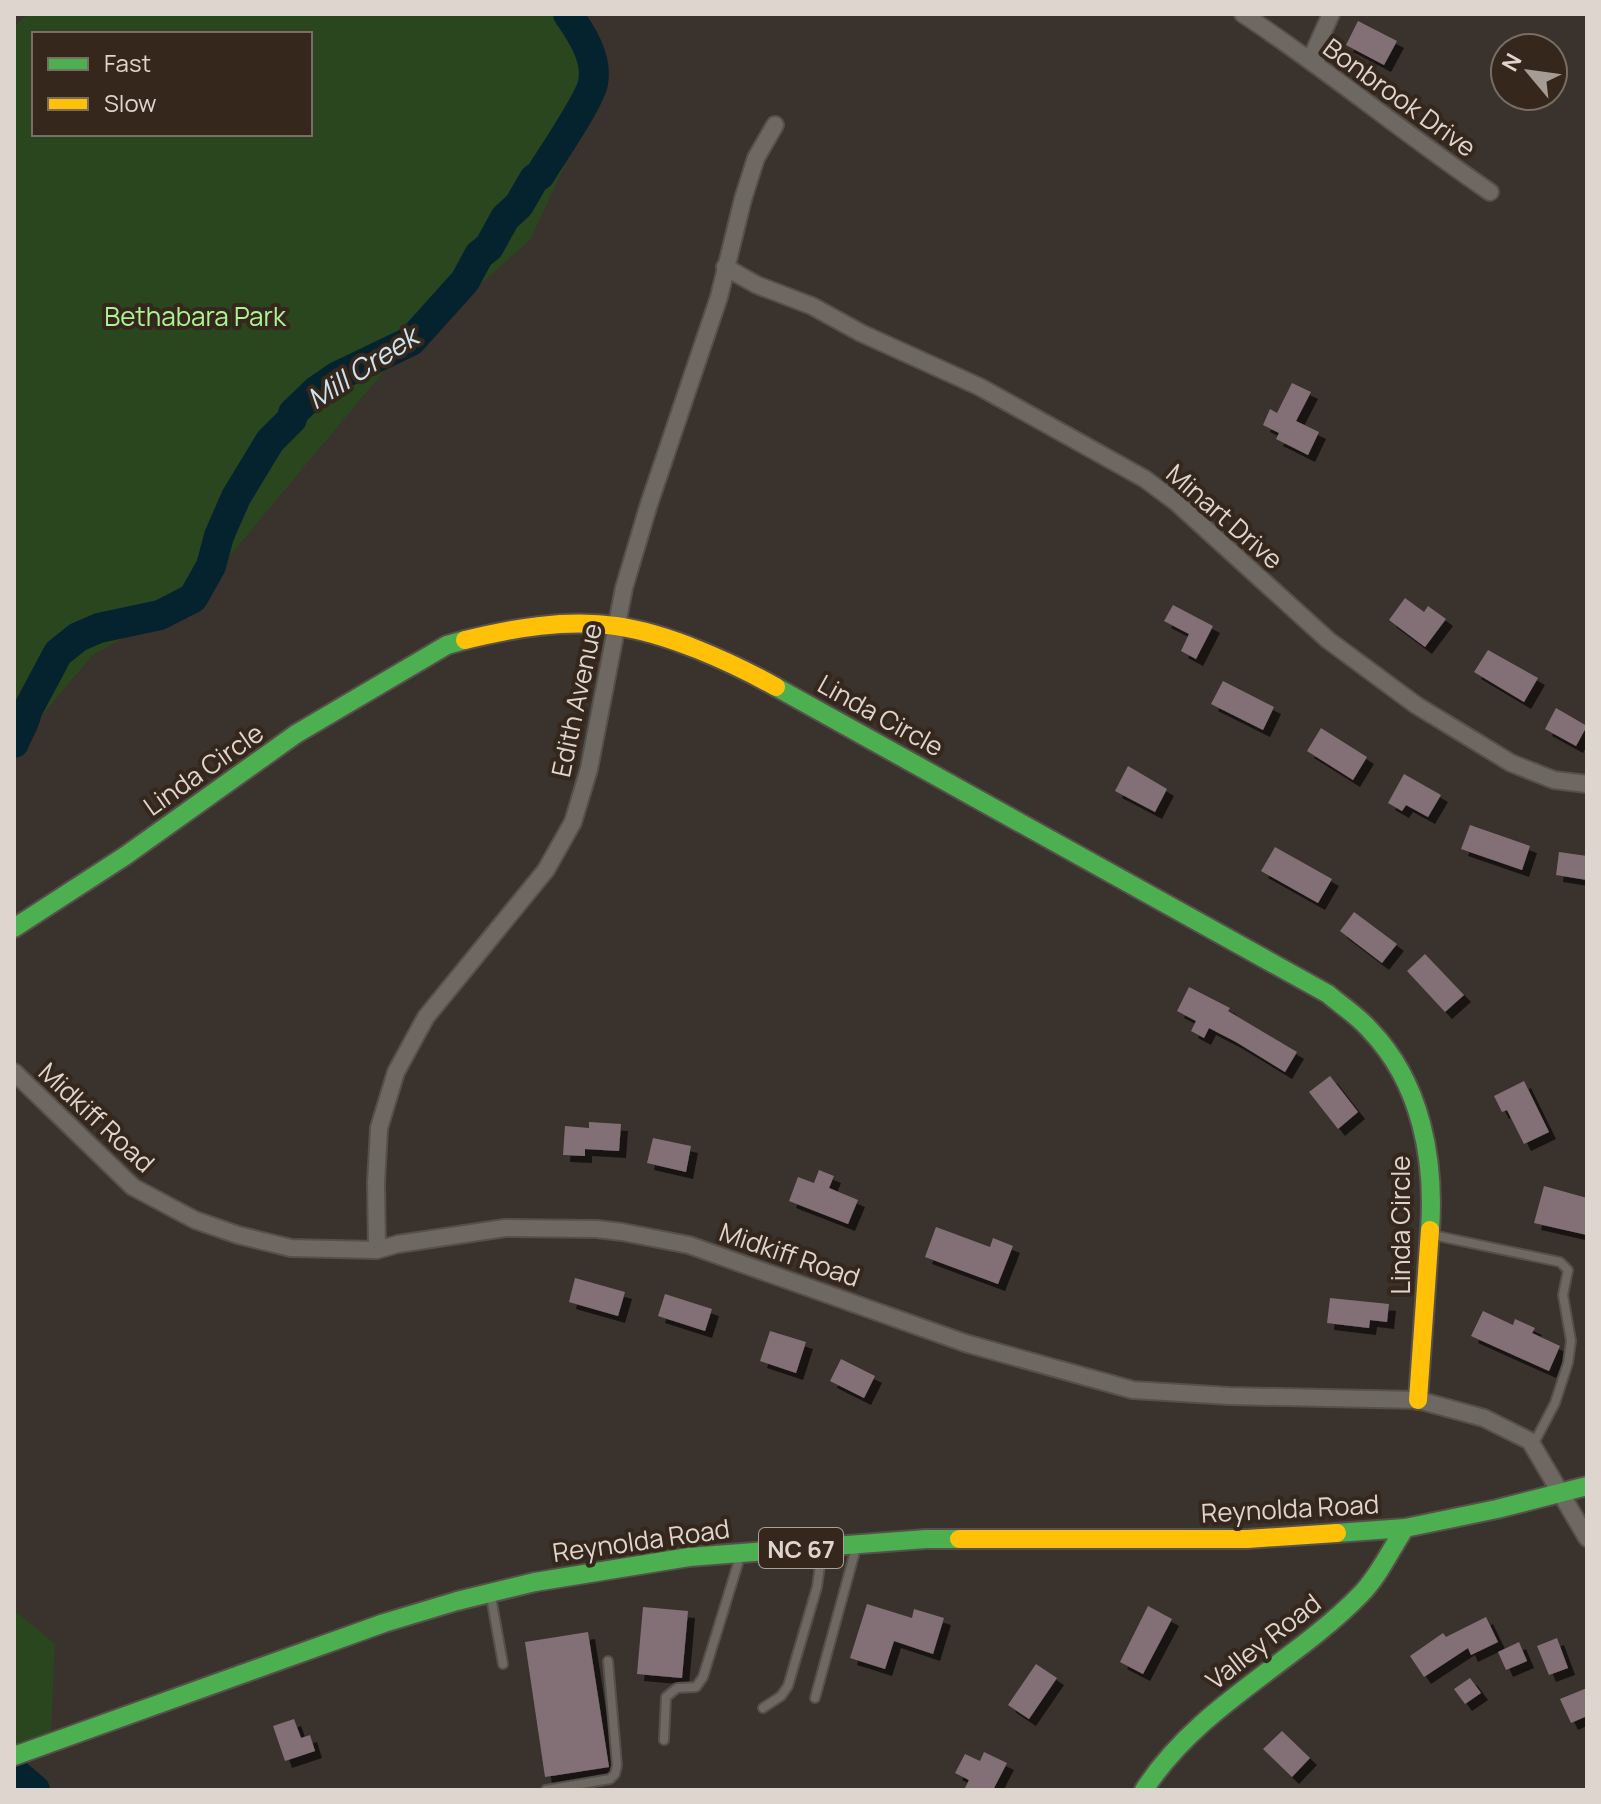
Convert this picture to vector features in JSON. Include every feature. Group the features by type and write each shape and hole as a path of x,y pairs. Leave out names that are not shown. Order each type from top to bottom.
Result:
{"street":[{"name":"Bonbrook Drive","path":"1243,14 1317,64 1441,159 1490,192"},
{"path":"1317,64 1314,52 1331,14"},
{"name":"Edith Avenue","path":"377,1250 379,1128 396,1072 426,1017 546,870 573,822 589,769 624,588 719,297 756,158 775,125"},
{"name":"Minart Drive","path":"725,267 757,285 812,306 861,333 980,387 1145,479 1176,502 1328,640 1416,705 1511,763 1554,780 1587,784"},
{"name":"Linda Circle","path":"14,928 125,856 296,734 447,645 514,628 582,624 644,632 700,652 768,683 1328,994 1371,1030 1403,1076 1424,1128 1431,1173 1431,1234 1418,1400"},
{"name":"Midkiff Road","path":"14,1072 133,1187 195,1220 238,1235 291,1248 377,1250 505,1228 622,1232 689,1245 965,1343 1133,1390 1230,1396 1418,1400 1484,1418 1530,1441 1587,1538"},
{"name":"Reynolda Road","path":"14,1756 384,1623 535,1582 674,1559 926,1539 1247,1539 1405,1528 1587,1486"},
{"name":"Valley Road","path":"1144,1790 1155,1773 1213,1713 1327,1626 1364,1592 1405,1528"}],"lane":[{"path":"1431,1234 1565,1264 1568,1270 1564,1305 1571,1341 1568,1363 1555,1403 1533,1446"},
{"path":"815,1698 856,1545"},
{"path":"763,1708 781,1696 788,1686 817,1587 823,1547"},
{"path":"664,1740 666,1697 677,1688 696,1687 703,1677 741,1553"},
{"path":"490,1593 503,1664"},
{"path":"546,1790 610,1779 615,1774 617,1765 608,1661"}],"green space":[{"name":"Bethabara Park","path":"29,14 576,14 599,93 530,240 390,364 198,594 92,656 14,749 14,26"},
{"path":"14,1610 55,1644 51,1736 14,1749"}],"building":[{"path":"1358,21 1397,41 1384,65 1346,45"},
{"path":"1292,383 1311,392 1296,421 1319,432 1308,455 1276,439 1279,433 1263,425 1270,409 1277,413"},
{"path":"1405,598 1424,612 1428,606 1446,619 1425,647 1389,620"},
{"path":"1173,605 1213,626 1196,659 1181,651 1189,634 1164,621"},
{"path":"1488,650 1538,678 1524,702 1474,672"},
{"path":"1223,681 1274,707 1263,730 1211,704"},
{"path":"1556,708 1587,726 1576,746 1545,729"},
{"path":"1321,728 1367,757 1353,780 1307,751"},
{"path":"1128,766 1167,789 1155,812 1115,791"},
{"path":"1404,774 1441,795 1428,817 1406,805 1402,811 1388,803"},
{"path":"1470,825 1530,846 1522,870 1461,849"},
{"path":"1275,847 1332,879 1318,903 1261,871"},
{"path":"1559,852 1587,856 1587,880 1556,875"},
{"path":"1354,912 1397,944 1382,963 1340,931"},
{"path":"1425,954 1464,995 1445,1012 1407,971"},
{"path":"1189,987 1230,1008 1228,1011 1297,1052 1285,1072 1209,1028 1204,1038 1191,1031 1196,1021 1177,1011"},
{"path":"1330,1076 1358,1112 1338,1129 1309,1092"},
{"path":"1524,1081 1549,1132 1524,1144 1507,1110 1502,1112 1494,1096"},
{"path":"589,1122 621,1124 619,1151 585,1149 585,1156 563,1155 565,1126 589,1128"},
{"path":"653,1138 691,1146 686,1172 647,1163"},
{"path":"819,1170 834,1176 829,1188 858,1200 848,1224 789,1201 798,1177 814,1183"},
{"path":"1544,1186 1587,1198 1587,1235 1534,1223"},
{"path":"936,1227 990,1247 993,1238 1013,1246 998,1284 925,1257"},
{"path":"575,1278 625,1292 618,1316 569,1302"},
{"path":"665,1294 712,1309 705,1331 658,1316"},
{"path":"1330,1298 1389,1304 1387,1322 1370,1320 1369,1328 1327,1323"},
{"path":"1483,1311 1513,1325 1515,1319 1535,1328 1532,1333 1560,1346 1549,1371 1471,1336"},
{"path":"770,1331 806,1342 796,1373 760,1361"},
{"path":"841,1359 875,1376 864,1398 830,1381"},
{"path":"867,1604 912,1618 914,1609 944,1618 933,1654 894,1641 885,1669 850,1658"},
{"path":"1148,1606 1172,1619 1143,1674 1120,1662"},
{"path":"643,1607 688,1611 682,1678 637,1674"},
{"path":"1486,1617 1498,1642 1471,1655 1468,1648 1424,1677 1410,1656 1443,1633 1446,1637"},
{"path":"588,1632 609,1767 545,1777 525,1642"},
{"path":"1557,1638 1568,1668 1549,1675 1537,1646"},
{"path":"1519,1642 1527,1661 1506,1670 1498,1652"},
{"path":"1036,1664 1057,1678 1029,1719 1008,1705"},
{"path":"1470,1678 1481,1693 1465,1704 1454,1689"},
{"path":"1587,1688 1587,1716 1571,1723 1560,1699"},
{"path":"294,1719 301,1738 310,1735 315,1751 285,1761 273,1726"},
{"path":"1282,1731 1310,1758 1292,1777 1263,1749"},
{"path":"984,1752 1007,1763 993,1790 964,1790 969,1780 955,1773 965,1754 980,1761"}],"waterway":[{"name":"Mill Creek","path":"14,743 58,653 78,637 99,628 160,615 193,598 211,566 219,536 236,497 270,441 292,419 293,413 338,376 411,341 465,281 505,218 519,205 534,179 540,175 590,92 594,74 591,55 568,14"},
{"name":"Mill Creek","path":"14,1772 35,1790"}],"traffic: fast":[{"path":"14,928 125,856 296,734 447,645 465,640"},
{"path":"776,687 1328,994 1355,1016 1387,1051 1413,1098 1427,1149 1430,1230"},
{"path":"1337,1533 1405,1528 1587,1486"},
{"path":"1144,1790 1166,1760 1191,1734 1361,1594 1405,1528"},
{"path":"14,1756 384,1623 535,1582 689,1557 959,1539"}],"traffic: slow":[{"path":"465,640 540,626 616,626 656,635 698,650 776,687"},
{"path":"1418,1400 1430,1230"},
{"path":"959,1539 1247,1539 1337,1533"}]}
